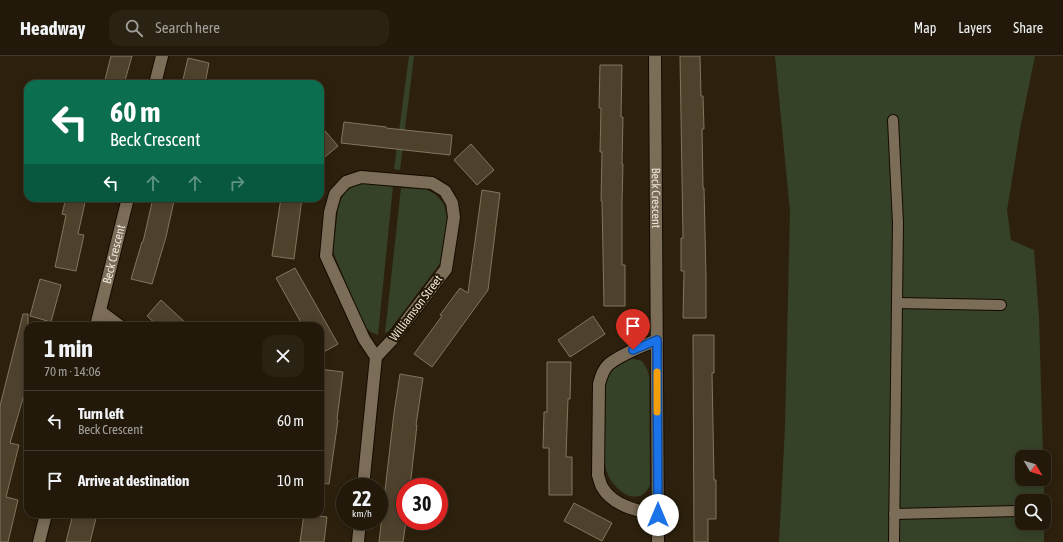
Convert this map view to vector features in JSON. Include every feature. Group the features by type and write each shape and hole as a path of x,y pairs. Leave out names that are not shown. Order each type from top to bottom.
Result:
{"street":[{"path":"157,80 162,56"},
{"name":"Beck Crescent","path":"655,56 658,542"},
{"name":"Williamson Street","path":"361,176 432,183 445,192 452,203 454,216 446,269 391,341 376,357 364,338 326,256 330,212 335,194 346,182 361,176"},
{"name":"Beck Crescent","path":"97,322 127,202"},
{"path":"100,311 115,322"},
{"path":"657,340 633,350 608,365 602,374 599,384 598,475 602,487 611,498 635,510 658,515"},
{"path":"364,478 376,357"},
{"path":"39,542 45,518"},
{"path":"358,542 359,530"}],"lane":[{"path":"893,120 898,222 894,542"},
{"path":"897,303 1001,305"},
{"path":"894,514 1015,511"}],"green space":[{"path":"409,56 414,56 400,170 394,169"},
{"path":"775,56 1035,56 1021,124 1007,210 1011,240 1034,250 1039,317 1043,450 1015,450 1015,486 1044,486 1044,494 1015,494 1015,530 1044,530 1044,542 779,542 785,427 790,212"},
{"path":"369,183 393,186 378,335 365,327 333,252 338,209 341,199 347,190 358,184"},
{"path":"401,188 426,189 436,195 444,204 447,217 441,262 389,331 385,333"},
{"path":"630,358 642,361 649,376 650,485 645,492 639,496 633,497 620,491 610,479 605,464 603,438 606,382 615,367"}],"building":[{"path":"111,56 132,56 125,80 105,80"},
{"path":"680,56 700,56 704,129 702,129 706,318 683,318 684,271 681,271 681,238 683,238"},
{"path":"188,58 209,63 206,80 183,80"},
{"path":"600,65 622,65 622,265 625,265 625,306 604,306 601,201 602,152 600,152 601,108 599,108"},
{"path":"344,122 452,135 450,155 341,143"},
{"path":"324,130 338,146 324,158"},
{"path":"471,144 494,170 477,185 454,160"},
{"path":"482,190 500,193 488,290 432,367 414,354 442,316 440,315 460,288 468,293"},
{"path":"65,202 85,202 78,234 84,235 76,271 55,267 66,215 62,214"},
{"path":"152,202 174,202 166,237 152,284 131,279 143,242"},
{"path":"280,202 301,202 294,259 272,256"},
{"path":"295,268 338,344 324,352 324,322 301,322 276,278"},
{"path":"40,279 61,285 51,322 30,316"},
{"path":"161,300 185,322 154,322 147,316"},
{"path":"23,314 28,314 28,322 24,322 24,395 10,443 19,445 6,497 18,500 8,542 0,542 0,406"},
{"path":"593,316 605,334 570,357 558,340"},
{"path":"693,335 714,335 714,373 712,373 716,519 708,519 708,542 694,542"},
{"path":"547,362 571,362 566,457 572,457 572,495 549,495 549,448 543,448 544,412 547,412"},
{"path":"324,370 343,372 329,484 324,483"},
{"path":"400,374 423,378 416,425 411,478 396,478 396,530 405,530 403,542 379,542 380,530 388,530 388,478 386,478"},
{"path":"574,503 612,523 602,541 564,521"},
{"path":"327,517 324,542 300,542 303,518"},
{"path":"72,518 96,518 90,542 66,542"}],"slow traffic":[{"path":"657,372 657,412"}],"route":[{"path":"633,350 657,340 658,515"}]}
